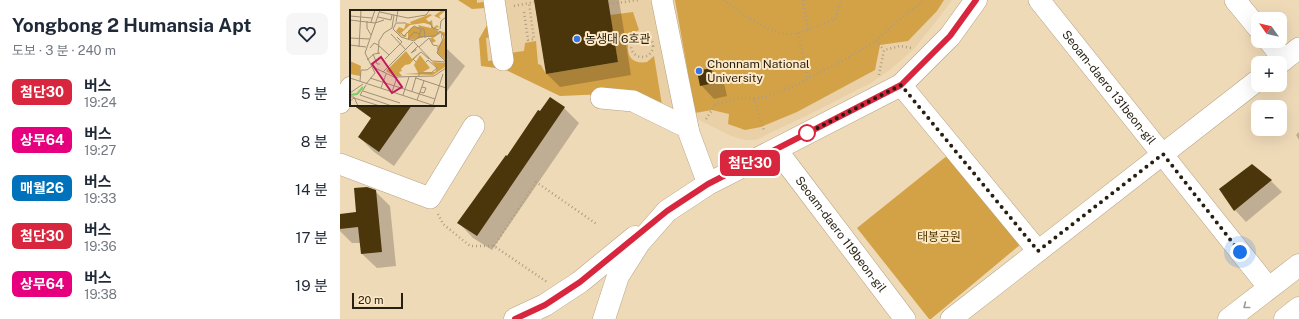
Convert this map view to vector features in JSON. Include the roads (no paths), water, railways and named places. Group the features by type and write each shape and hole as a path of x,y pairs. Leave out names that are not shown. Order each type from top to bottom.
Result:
{"main road":[{"path":"515,319 545,305 580,282 667,211 708,184 901,85 950,36 976,0"},
{"path":"604,319 618,276 639,243 667,211"},
{"path":"1229,319 1299,265"}],"street":[{"path":"494,0 503,60"},
{"path":"662,0 691,141 708,184"},
{"name":"Seoam-daero 131beon-gil","path":"1039,0 1269,288"},
{"path":"1235,0 1251,19"},
{"path":"1277,48 1288,57"},
{"path":"901,85 1038,251"},
{"path":"951,319 1251,85"},
{"path":"340,103 350,88"},
{"path":"601,98 633,102 688,128"},
{"path":"340,164 430,198 474,126"},
{"name":"Seoam-daero 119beon-gil","path":"776,149 906,319"}],"place":[{"name":"농생대 6호관","path":"577,39"},
{"name":"Chonnam National University","path":"699,71"}],"park label":[{"name":"태봉공원","path":"939,237"}]}
